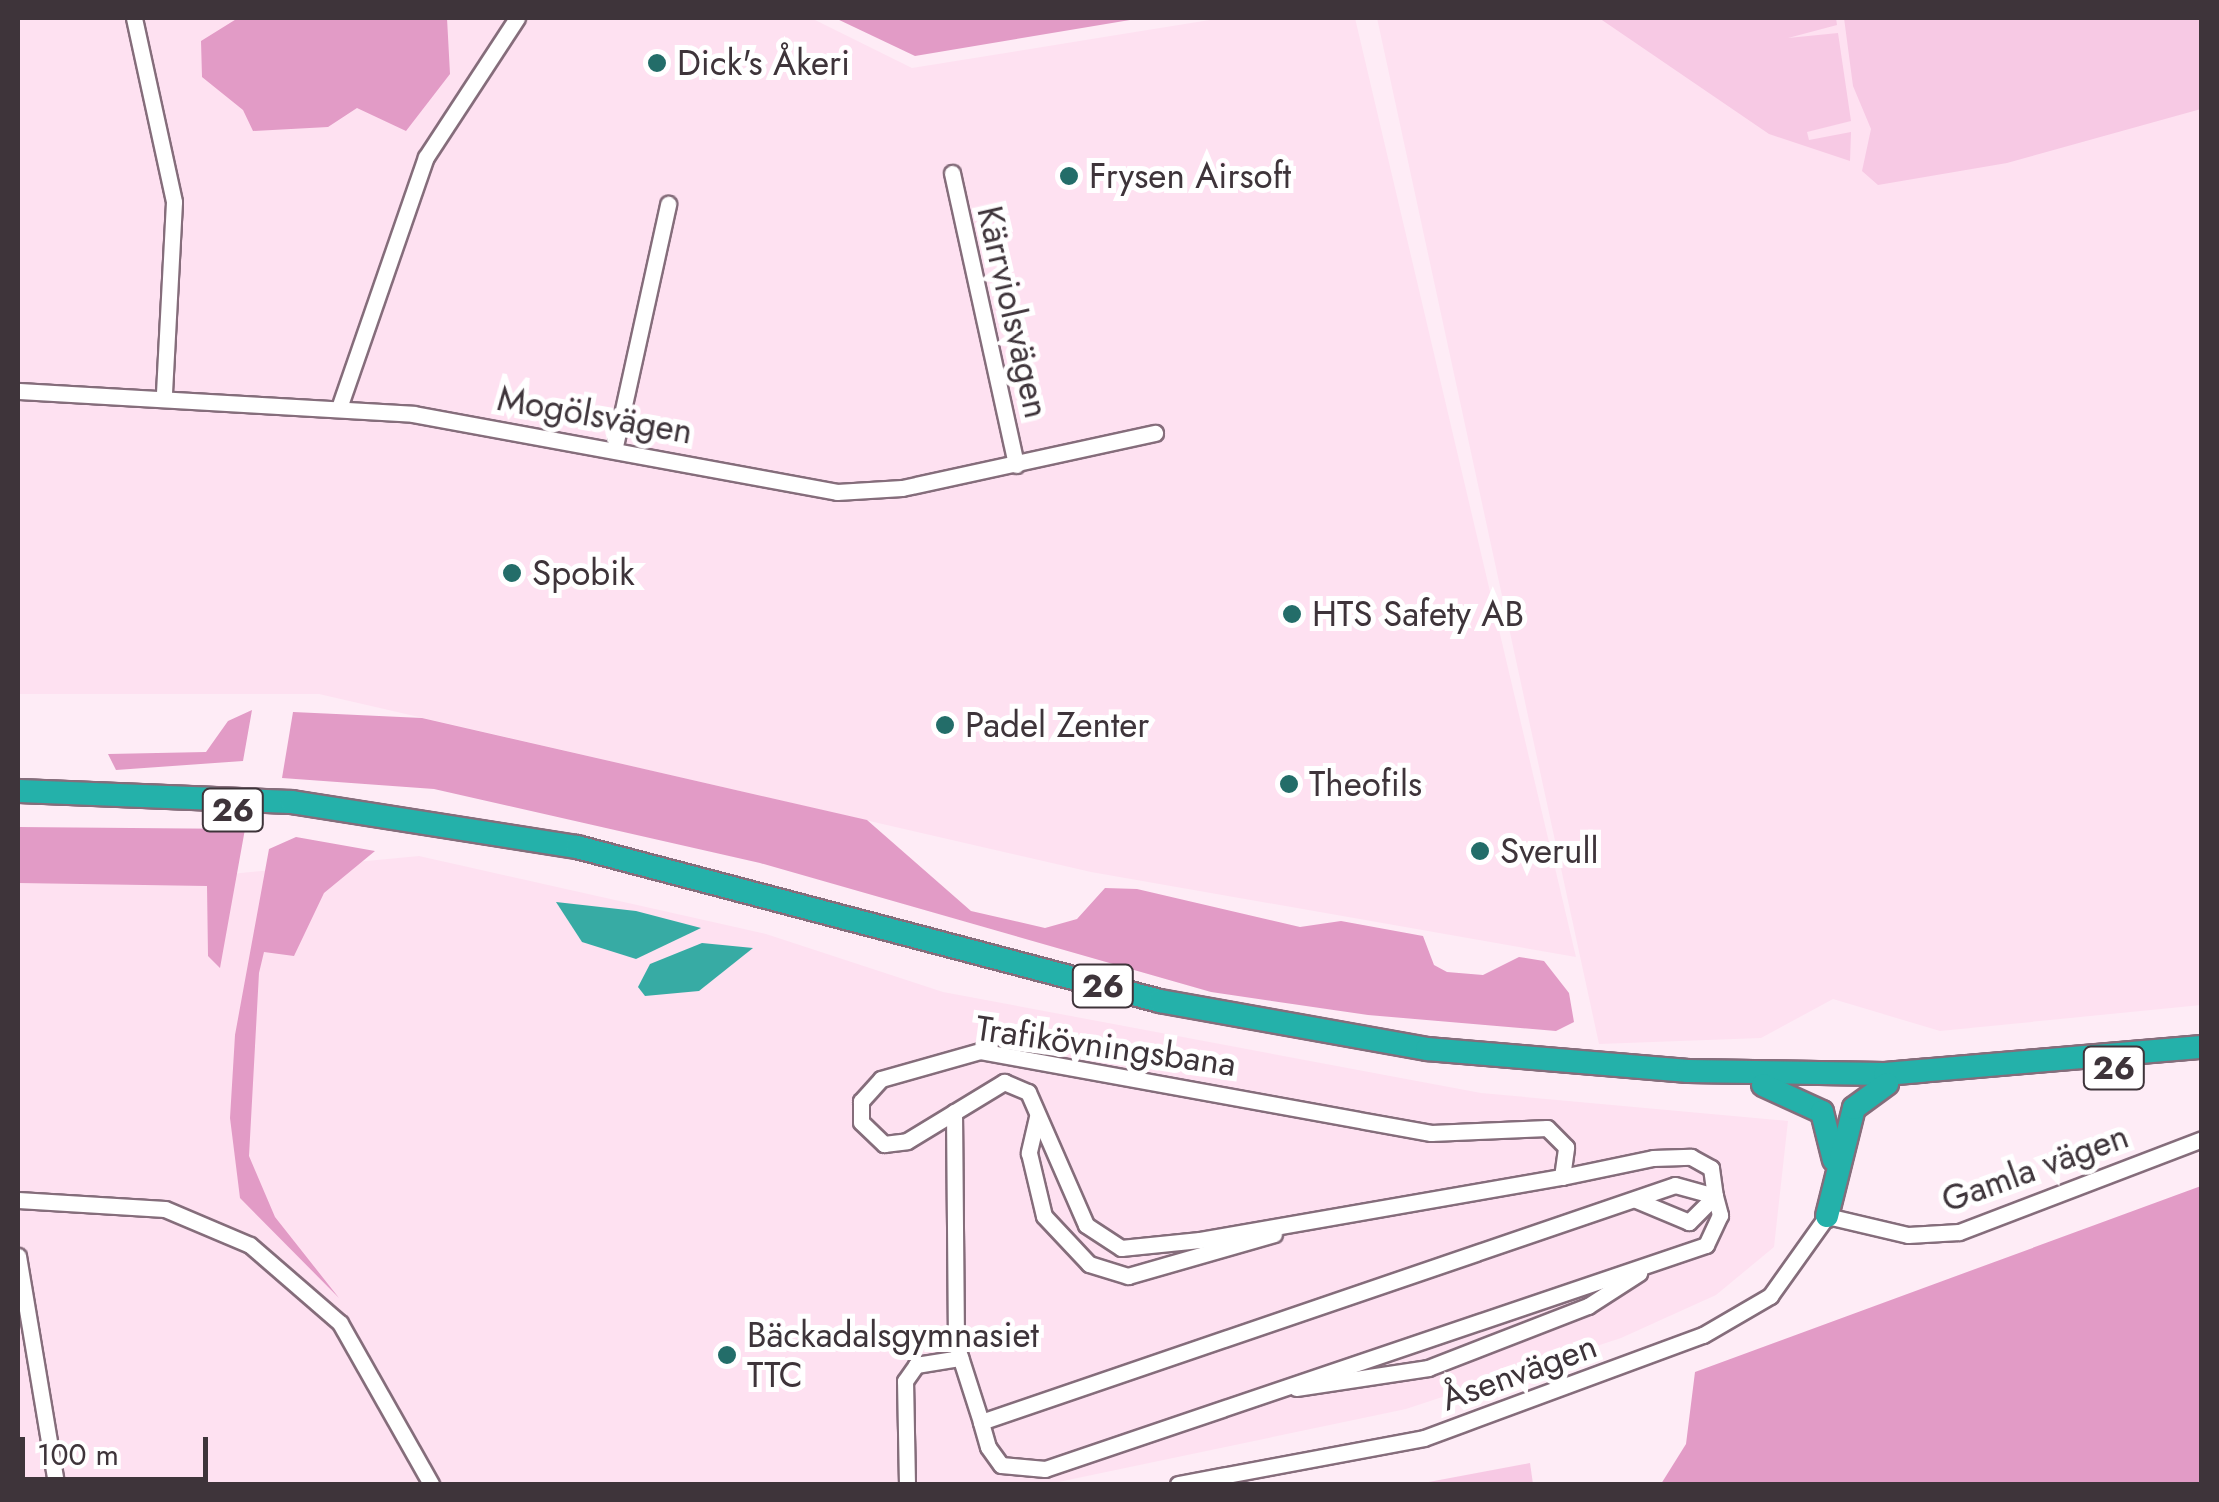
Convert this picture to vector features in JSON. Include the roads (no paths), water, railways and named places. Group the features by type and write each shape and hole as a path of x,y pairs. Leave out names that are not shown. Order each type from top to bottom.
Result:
{"highway":[{"name":"26","path":"18,791 292,802 577,847 1160,1002 1426,1050 1833,1074 2202,1047"},
{"name":"26","path":"18,802 235,810 447,834 657,875 1070,989 1290,1038 1571,1075 1763,1085 1888,1084 2202,1056"},
{"path":"1827,1216 1854,1108 1888,1084"},
{"path":"1763,1085 1822,1112 1835,1174"}],"street":[{"path":"134,18 174,202 164,394"},
{"path":"340,405 426,157 517,18"},
{"name":"Kärrviolsvägen","path":"952,173 1016,464"},
{"path":"615,446 668,204"},
{"name":"Mogölsvägen","path":"18,391 164,394 340,405 615,446 837,492 1016,464 1155,433"},
{"name":"Trafikövningsbana","path":"1562,1177 1566,1148 1546,1128 1431,1132 980,1052 881,1080 861,1100 861,1122 884,1144 954,1112 1004,1082 1028,1092 1086,1226 1121,1248 1691,1157 1711,1168 1714,1196"},
{"path":"954,1112 960,1358 981,1422 1001,1465 1020,1472 1706,1245 1720,1215 1714,1196"},
{"name":"Trafikövningsbana","path":"1037,1117 1029,1153 1044,1216 1089,1264 1128,1276 1217,1256 1307,1221"},
{"name":"Gamla vägen","path":"1827,1216 1908,1235 1959,1232 2202,1139"},
{"path":"981,1422 1675,1185 1714,1196"},
{"path":"1636,1200 1689,1222 1714,1196"},
{"path":"18,1200 165,1210 250,1245 340,1323 432,1484"},
{"name":"Åsenvägen","path":"1178,1484 1424,1438 1702,1335 1780,1287 1827,1216"},
{"path":"18,1256 56,1484"},
{"path":"1282,1388 1338,1388 1428,1368 1588,1306 1658,1260"},
{"path":"907,1484 905,1381 916,1365 960,1358"}],"waterway":[{"path":"2141,1484 2170,1484"}],"place":[{"name":"Dick's Åkeri","path":"657,63"},
{"name":"Frysen Airsoft","path":"1069,176"},
{"name":"Spobik","path":"512,573"},
{"name":"HTS Safety AB","path":"1292,614"},
{"name":"Padel Zenter","path":"945,725"},
{"name":"Theofils","path":"1289,784"},
{"name":"Sverull","path":"1480,851"},
{"name":"Bäckadalsgymnasiet TTC","path":"727,1355"}]}
